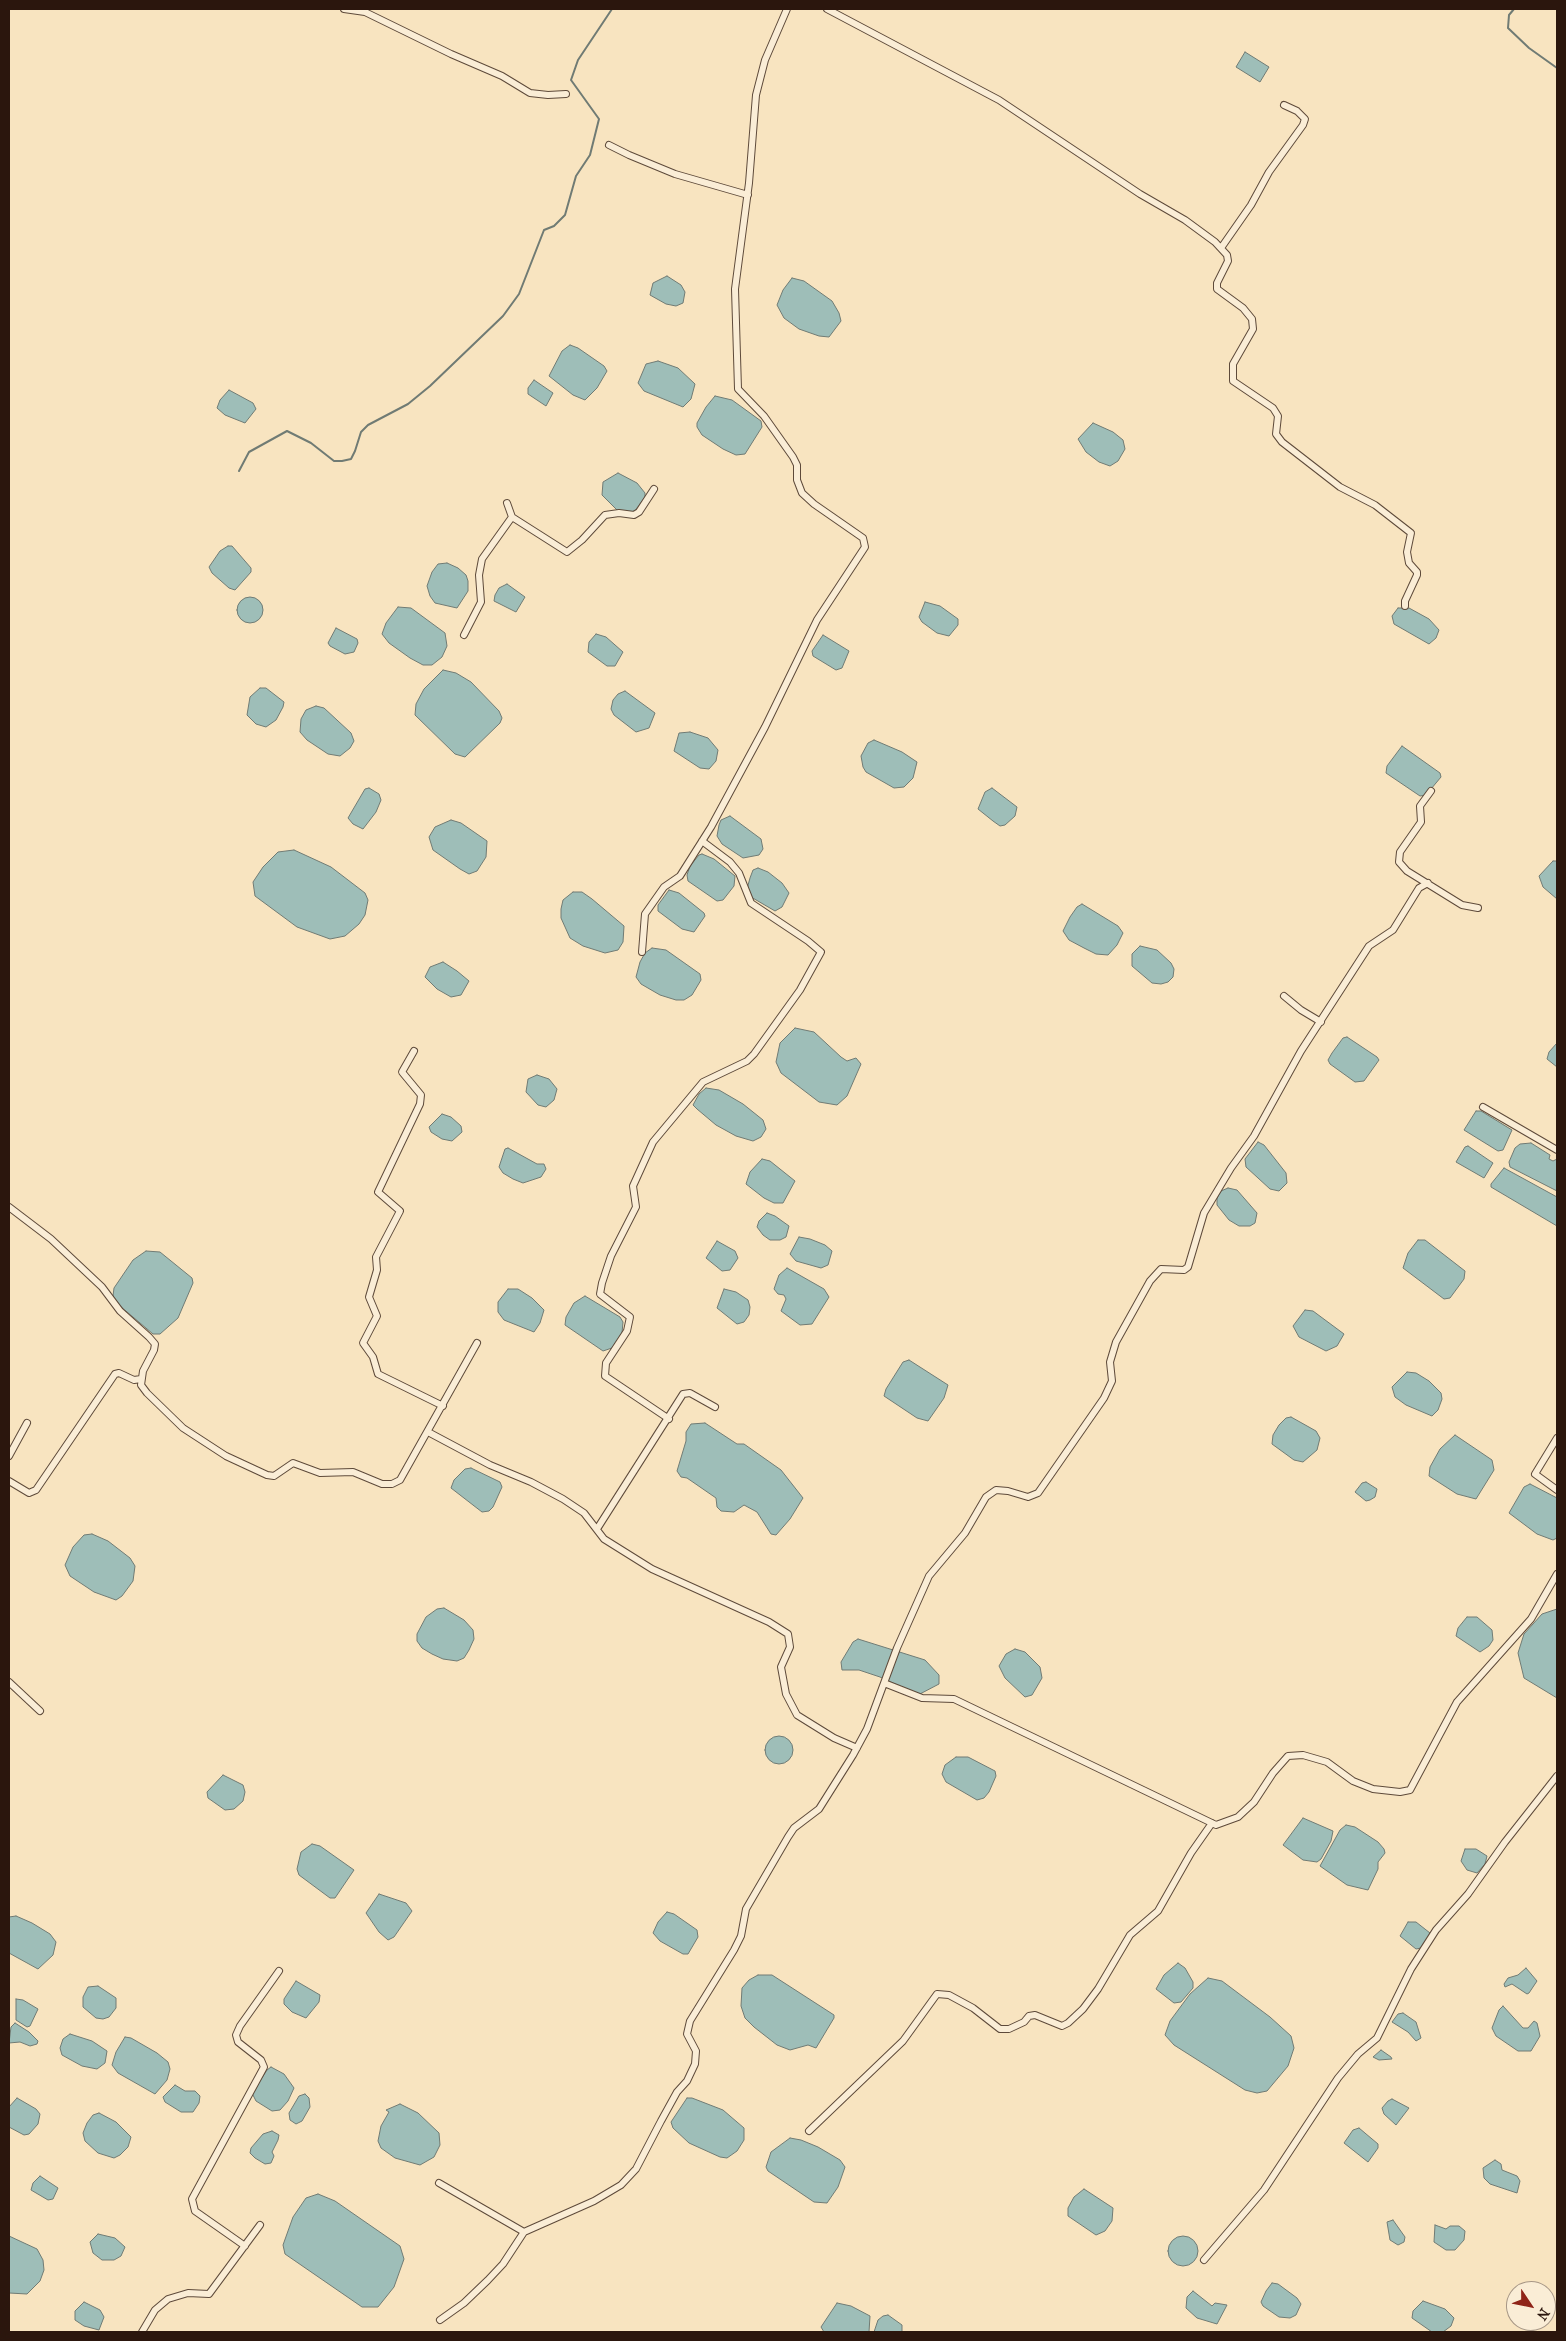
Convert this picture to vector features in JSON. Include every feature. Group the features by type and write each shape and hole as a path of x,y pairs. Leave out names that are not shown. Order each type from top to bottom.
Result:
{"street":[{"path":"344,9 365,12 451,54 502,76 530,92 548,95 566,94"},
{"path":"642,952 645,914 664,887 680,876 702,841 765,727 817,620 865,547 863,538 802,494 797,480 797,465 793,457 764,416 738,390 735,289 748,195 756,95 765,60 787,9"},
{"path":"827,9 999,100 1140,194 1185,220 1228,254 1228,261 1217,283 1217,289 1243,308 1252,319 1253,328 1233,364 1233,381 1273,408 1278,416 1276,434 1282,442 1340,487 1375,505 1411,533 1407,552 1408,563 1417,572 1417,575 1404,601 1405,606"},
{"path":"1221,248 1251,205 1269,172 1303,125 1305,119 1297,111 1284,105"},
{"path":"609,144 665,170 748,195"},
{"path":"507,503 512,517 567,552 582,540 605,515 619,513 634,515 654,490"},
{"path":"464,635 480,602 479,575 482,559 512,517"},
{"path":"1431,791 1420,806 1421,822 1398,857 1399,862 1407,870 1462,905 1478,908"},
{"path":"669,1419 605,1376 606,1363 627,1331 630,1317 600,1294 611,1256 636,1207 633,1186 653,1142 703,1082 747,1061 754,1054 800,990 821,952 808,941 751,903 739,873 730,862 702,841"},
{"path":"440,2320 464,2303 488,2280 503,2264 524,2232 601,2197 621,2185 636,2169 677,2092 687,2082 695,2064 696,2051 688,2034 690,2021 734,1950 741,1936 746,1909 791,1832 819,1809 857,1748 867,1729 898,1648 929,1576 965,1533 982,1502 996,1490 1008,1491 1028,1497 1038,1493 1088,1422 1109,1387 1112,1381 1110,1362 1116,1342 1130,1315 1158,1271 1160,1269 1184,1270 1188,1267 1204,1213 1231,1168 1254,1136 1283,1082 1368,946 1393,930 1419,888 1428,883"},
{"path":"1284,996 1301,1010 1321,1022"},
{"path":"414,1051 402,1072 406,1080 421,1096 420,1104 378,1192 400,1211 376,1256 377,1270 369,1297 377,1316 363,1343 375,1360 378,1374 442,1406"},
{"path":"1483,1107 1557,1150"},
{"path":"9,1207 57,1245 102,1287 120,1312 155,1344 141,1378 141,1385 147,1393 183,1428 226,1456 267,1475 274,1476 294,1463 298,1463 320,1472 345,1470 382,1484 392,1484 400,1480 477,1343"},
{"path":"9,1481 30,1494 36,1490 115,1374 134,1380 141,1378"},
{"path":"597,1529 684,1394 690,1394 715,1407"},
{"path":"9,1456 27,1424"},
{"path":"428,1432 490,1465 531,1482 563,1499 584,1513 604,1540 652,1569 769,1622 788,1634 790,1647 781,1667 786,1694 797,1715 834,1738 857,1748"},
{"path":"1557,1438 1535,1474 1557,1490"},
{"path":"884,1683 922,1698 954,1699 1216,1825 1238,1817 1254,1802 1273,1773 1288,1756 1303,1755 1327,1762 1353,1781 1373,1789 1400,1792 1410,1790 1457,1702 1531,1619 1557,1574"},
{"path":"9,1682 40,1711"},
{"path":"1204,2260 1264,2190 1338,2078 1358,2054 1377,2038 1411,1969 1436,1930 1468,1894 1505,1842 1557,1776"},
{"path":"809,2131 903,2042 937,1994 949,1995 974,2008 1000,2030 1009,2029 1024,2022 1029,2016 1035,2015 1062,2026 1068,2023 1083,2009 1098,1989 1130,1935 1162,1904 1191,1853 1212,1823"},
{"path":"245,2246 195,2211 192,2199 264,2067 261,2060 238,2042 236,2035 240,2026 279,1971"},
{"path":"439,2183 524,2232"},
{"path":"142,2332 155,2310 168,2299 188,2294 209,2294 260,2225"}],"water":[{"path":"1245,52 1269,67 1260,82 1236,67"},
{"path":"667,276 681,285 685,292 683,303 676,306 666,304 650,295 653,283"},
{"path":"792,278 804,281 832,301 841,321 829,337 819,336 799,329 784,318 777,305 783,290"},
{"path":"570,345 578,348 604,366 607,371 597,388 585,400 573,395 549,376 562,351"},
{"path":"658,361 678,368 695,384 691,399 683,407 644,391 638,383 646,364"},
{"path":"534,380 553,393 546,406 528,394 528,388"},
{"path":"229,390 253,403 256,409 245,423 225,415 217,408 220,400"},
{"path":"715,396 732,400 761,421 762,427 745,454 736,455 723,449 702,435 697,427 697,423 706,407"},
{"path":"1093,423 1113,432 1123,440 1125,449 1118,461 1110,466 1099,462 1086,452 1078,439"},
{"path":"618,473 637,483 645,493 645,497 634,512 618,511 602,495 603,482"},
{"path":"228,546 232,546 251,568 251,572 235,590 229,588 212,573 209,567 220,551"},
{"path":"447,563 458,568 466,575 468,581 468,591 457,608 435,603 430,596 427,586 432,572 438,564"},
{"path":"507,584 525,597 516,612 494,601 499,588"},
{"path":"250,597 259,601 263,610 259,619 250,623 241,619 237,610 241,601"},
{"path":"925,602 940,606 958,619 958,625 949,636 937,633 922,622 919,617"},
{"path":"398,607 411,608 445,633 447,646 442,657 432,665 423,665 410,658 389,643 382,634 386,623"},
{"path":"1398,608 1409,608 1429,619 1439,630 1436,638 1429,644 1394,624 1392,616"},
{"path":"336,628 357,639 358,643 354,652 345,654 330,646 328,643"},
{"path":"596,634 606,637 623,652 615,666 607,666 588,652 589,642"},
{"path":"823,635 849,651 842,668 836,670 813,656 812,651"},
{"path":"443,670 456,673 471,682 499,711 502,718 500,723 465,757 455,754 415,715 416,704 424,689"},
{"path":"260,688 266,688 284,702 276,720 266,727 256,724 247,715 250,697"},
{"path":"625,691 655,713 649,728 636,732 614,715 611,709 613,700 618,694"},
{"path":"316,706 324,708 351,733 354,741 350,748 340,756 328,754 307,740 300,732 301,719 306,710"},
{"path":"690,732 708,738 718,750 716,761 709,769 700,768 674,751 679,733"},
{"path":"874,740 902,752 917,762 913,778 904,787 894,788 866,772 861,756 868,743"},
{"path":"1402,746 1440,773 1441,777 1426,795 1420,796 1386,773 1387,766"},
{"path":"369,788 379,794 381,800 376,812 363,829 353,824 348,818 365,789"},
{"path":"992,788 1017,807 1015,816 1005,825 1000,826 978,809 985,792"},
{"path":"730,816 761,839 763,849 759,855 743,858 722,844 717,836 719,825 721,820"},
{"path":"451,820 461,823 487,841 486,857 477,871 469,874 433,850 429,837 435,827"},
{"path":"294,850 331,867 365,893 368,900 365,915 359,924 345,936 330,939 297,927 255,896 253,882 263,867 278,852"},
{"path":"702,854 714,859 735,876 734,886 723,900 717,901 688,881 687,875 690,866"},
{"path":"1553,861 1557,861 1557,899 1543,887 1539,876"},
{"path":"758,868 768,872 782,883 789,893 782,907 775,911 751,897 747,889 753,870"},
{"path":"669,890 679,893 704,913 705,916 694,932 682,929 658,911 658,905"},
{"path":"573,892 582,892 624,926 623,942 618,950 605,953 583,946 570,938 561,918 561,909 563,900"},
{"path":"1082,904 1118,926 1123,933 1117,945 1108,955 1096,954 1069,940 1063,931 1077,907"},
{"path":"1140,946 1157,950 1171,963 1174,969 1173,977 1168,982 1161,984 1152,983 1132,966 1132,954"},
{"path":"652,948 666,950 700,974 701,980 692,995 684,1000 676,1000 660,995 641,984 636,977 640,962 645,953"},
{"path":"443,962 469,981 461,995 451,997 437,989 425,977 430,967"},
{"path":"795,1028 814,1032 841,1057 847,1061 856,1058 861,1064 847,1096 837,1105 819,1102 781,1073 776,1062 780,1043"},
{"path":"1347,1037 1379,1060 1364,1081 1355,1082 1330,1064 1328,1060 1343,1038"},
{"path":"1557,1043 1557,1067 1547,1059 1549,1052"},
{"path":"537,1075 549,1079 557,1089 554,1100 546,1107 538,1105 526,1092 528,1079"},
{"path":"706,1088 719,1090 743,1104 763,1120 766,1129 761,1137 753,1141 736,1136 716,1125 697,1109 693,1105 699,1094"},
{"path":"1476,1111 1481,1111 1512,1130 1503,1150 1498,1151 1464,1130"},
{"path":"442,1114 451,1117 461,1126 462,1132 452,1141 442,1139 431,1132 429,1127"},
{"path":"1258,1142 1264,1145 1286,1173 1287,1183 1279,1191 1270,1189 1246,1167 1245,1159"},
{"path":"1531,1143 1550,1155 1549,1159 1553,1161 1557,1159 1557,1191 1510,1167 1509,1162 1515,1148 1520,1144"},
{"path":"1468,1146 1493,1163 1484,1178 1456,1162 1465,1147"},
{"path":"508,1148 537,1164 544,1164 546,1169 541,1177 523,1183 503,1173 499,1167 505,1149"},
{"path":"762,1159 770,1161 795,1181 783,1203 774,1203 764,1198 746,1184 750,1172"},
{"path":"1504,1168 1557,1197 1557,1226 1491,1187 1491,1184"},
{"path":"1228,1188 1237,1190 1257,1213 1255,1223 1250,1226 1239,1226 1229,1220 1217,1205 1217,1198 1221,1191"},
{"path":"767,1213 789,1226 786,1237 780,1240 770,1240 763,1235 757,1227 759,1221"},
{"path":"799,1237 825,1245 832,1251 828,1265 821,1268 796,1261 790,1254"},
{"path":"1418,1240 1425,1240 1465,1271 1464,1279 1450,1298 1444,1299 1403,1268 1408,1253"},
{"path":"717,1241 735,1251 738,1258 730,1270 722,1271 706,1258"},
{"path":"146,1251 160,1252 192,1278 193,1283 178,1318 160,1334 153,1334 120,1306 113,1296 114,1288 133,1260"},
{"path":"787,1268 824,1289 829,1297 812,1324 800,1325 781,1311 786,1299 784,1295 778,1294 774,1289 779,1275"},
{"path":"508,1289 518,1289 532,1298 544,1310 540,1323 534,1332 504,1320 498,1312 498,1302"},
{"path":"724,1289 736,1292 748,1300 750,1307 749,1315 744,1322 737,1324 717,1308"},
{"path":"585,1296 620,1317 623,1322 622,1333 612,1348 603,1351 565,1325 566,1317 574,1303"},
{"path":"1305,1310 1313,1311 1344,1334 1337,1346 1326,1351 1299,1337 1293,1326"},
{"path":"909,1360 948,1385 944,1398 928,1421 917,1418 884,1396 886,1389 903,1362"},
{"path":"1407,1372 1416,1373 1429,1381 1441,1393 1442,1399 1438,1410 1432,1416 1406,1405 1395,1397 1392,1387"},
{"path":"1291,1417 1316,1431 1320,1438 1317,1450 1303,1462 1294,1460 1272,1444 1273,1435 1279,1425 1286,1418"},
{"path":"705,1423 737,1444 744,1444 781,1470 803,1498 790,1519 776,1535 771,1534 757,1512 744,1505 734,1512 721,1511 717,1507 716,1498 687,1478 681,1477 677,1471 686,1441 686,1432 691,1424"},
{"path":"1455,1435 1492,1460 1494,1470 1476,1499 1457,1494 1429,1476 1430,1467 1440,1449"},
{"path":"471,1468 500,1482 502,1487 493,1507 489,1511 482,1512 451,1488 454,1480 465,1469"},
{"path":"1366,1482 1377,1489 1375,1497 1366,1501 1355,1492 1362,1483"},
{"path":"1530,1484 1557,1498 1557,1538 1553,1540 1537,1534 1509,1513 1524,1487"},
{"path":"92,1534 108,1541 130,1558 135,1566 133,1581 122,1596 116,1600 94,1592 70,1576 65,1565 73,1547 84,1535"},
{"path":"444,1608 464,1620 473,1630 474,1639 469,1650 464,1658 457,1661 443,1659 432,1654 422,1648 417,1641 417,1634 426,1617 437,1609"},
{"path":"1557,1609 1557,1698 1524,1678 1518,1653 1524,1634 1542,1614"},
{"path":"1467,1617 1477,1617 1492,1630 1493,1640 1489,1646 1480,1652 1456,1636 1458,1628"},
{"path":"858,1639 925,1660 939,1675 939,1684 918,1695 880,1677 859,1670 842,1670 841,1662 853,1642"},
{"path":"1015,1649 1025,1652 1040,1667 1042,1678 1032,1695 1025,1697 1005,1678 999,1666 1006,1654"},
{"path":"779,1736 789,1740 793,1750 789,1760 779,1764 769,1760 765,1750 769,1740"},
{"path":"956,1757 968,1757 995,1771 996,1776 989,1792 984,1798 977,1800 946,1782 942,1774 945,1765"},
{"path":"223,1775 243,1785 245,1792 243,1801 234,1809 225,1810 208,1798 207,1792"},
{"path":"1303,1818 1333,1831 1331,1841 1321,1859 1317,1862 1303,1860 1283,1845"},
{"path":"1346,1825 1355,1827 1378,1842 1384,1849 1385,1853 1378,1862 1378,1869 1368,1890 1347,1885 1320,1866 1340,1830"},
{"path":"312,1844 320,1846 354,1870 335,1898 330,1898 299,1875 297,1869 301,1852"},
{"path":"1465,1849 1476,1849 1487,1856 1485,1864 1477,1873 1467,1870 1461,1861"},
{"path":"379,1894 406,1903 412,1911 394,1937 388,1940 379,1932 366,1913"},
{"path":"667,1912 674,1914 697,1930 698,1937 688,1954 683,1954 660,1941 653,1933 658,1922"},
{"path":"16,1916 50,1934 56,1942 53,1955 38,1969 9,1953 9,1917"},
{"path":"1408,1922 1416,1922 1430,1933 1421,1948 1416,1949 1400,1936"},
{"path":"1178,1963 1185,1968 1193,1982 1193,1988 1181,2002 1174,2003 1156,1989 1164,1975"},
{"path":"1526,1968 1537,1981 1529,1993 1527,1994 1512,1984 1505,1987 1504,1984 1508,1978 1518,1975"},
{"path":"758,1975 772,1975 834,2015 816,2048 808,2045 790,2050 777,2045 745,2018 741,2006 742,1988 749,1980"},
{"path":"1208,1978 1222,1981 1270,2017 1291,2036 1294,2048 1288,2066 1267,2091 1257,2093 1245,2090 1174,2045 1165,2035 1170,2021 1190,1994"},
{"path":"296,1981 320,1995 319,2002 306,2018 292,2012 284,2004 284,1999"},
{"path":"98,1986 116,1998 116,2008 109,2017 103,2019 96,2018 83,2007 83,1997 88,1987"},
{"path":"16,1999 23,2000 38,2009 30,2026 27,2027 16,2020"},
{"path":"1503,2006 1523,2028 1528,2028 1534,2021 1537,2023 1540,2036 1531,2051 1518,2051 1496,2036 1492,2028 1499,2010"},
{"path":"1403,2013 1416,2022 1421,2038 1416,2041 1408,2032 1392,2022 1398,2014"},
{"path":"15,2023 29,2032 38,2041 37,2044 30,2046 20,2042 9,2043 11,2027"},
{"path":"70,2034 92,2041 107,2051 105,2063 97,2069 82,2066 62,2055 60,2048 63,2039"},
{"path":"125,2037 131,2038 157,2053 168,2062 170,2069 167,2080 155,2094 118,2073 112,2065 116,2052"},
{"path":"1381,2050 1392,2059 1379,2060 1373,2057"},
{"path":"271,2067 284,2074 294,2088 288,2101 280,2110 272,2111 256,2101 252,2093"},
{"path":"175,2085 185,2091 195,2091 200,2096 199,2103 193,2112 181,2112 165,2102 163,2097"},
{"path":"305,2094 309,2098 310,2107 302,2121 296,2124 290,2120 289,2113 299,2096"},
{"path":"17,2098 36,2109 40,2114 38,2124 29,2134 24,2135 9,2127 9,2107"},
{"path":"687,2098 692,2098 723,2110 744,2128 744,2140 737,2151 727,2158 720,2157 689,2143 673,2128 671,2122"},
{"path":"1392,2099 1409,2108 1396,2125 1384,2114 1382,2108"},
{"path":"400,2104 418,2113 439,2133 440,2145 434,2157 420,2165 395,2158 381,2148 378,2141 381,2126 389,2112 386,2110"},
{"path":"99,2113 116,2122 131,2137 128,2147 114,2158 98,2153 85,2141 83,2133 87,2123 93,2115"},
{"path":"1359,2128 1378,2144 1378,2148 1368,2162 1344,2143 1353,2130"},
{"path":"272,2131 279,2135 278,2140 272,2152 274,2156 271,2163 265,2164 250,2153 251,2148 263,2134"},
{"path":"790,2138 818,2147 840,2160 845,2167 838,2187 827,2203 814,2202 768,2171 766,2167 771,2152"},
{"path":"1495,2160 1501,2164 1502,2170 1517,2176 1520,2181 1517,2193 1490,2184 1484,2178 1483,2168"},
{"path":"40,2176 58,2188 53,2199 48,2200 31,2190 33,2183"},
{"path":"1084,2189 1113,2208 1112,2221 1105,2231 1096,2235 1068,2216 1068,2208 1074,2197"},
{"path":"318,2194 335,2201 400,2246 404,2259 394,2287 378,2307 362,2307 285,2254 283,2245 293,2217 306,2198"},
{"path":"1393,2220 1405,2237 1404,2242 1398,2245 1390,2240 1387,2222"},
{"path":"1435,2225 1446,2229 1450,2226 1459,2226 1465,2231 1464,2240 1455,2250 1446,2250 1434,2242"},
{"path":"98,2234 115,2238 125,2247 121,2256 114,2260 102,2260 93,2253 90,2242"},
{"path":"9,2236 37,2249 43,2260 44,2270 40,2281 27,2294 9,2293"},
{"path":"1183,2236 1194,2240 1198,2251 1194,2262 1183,2266 1172,2262 1168,2251 1172,2240"},
{"path":"1272,2283 1278,2284 1297,2298 1301,2304 1296,2315 1290,2318 1279,2317 1263,2306 1261,2302"},
{"path":"1193,2291 1212,2306 1215,2303 1227,2305 1217,2324 1197,2318 1186,2308 1187,2297"},
{"path":"1423,2301 1445,2309 1454,2318 1451,2326 1443,2332 1432,2332 1412,2318 1413,2311"},
{"path":"84,2302 100,2310 104,2317 99,2330 84,2326 75,2320 75,2311"},
{"path":"837,2303 851,2306 870,2316 869,2332 824,2332 821,2327"},
{"path":"888,2315 902,2325 902,2332 874,2332 878,2320"}],"waterway":[{"path":"239,471 249,452 287,431 311,443 334,461 351,459 361,432 368,425 408,404 430,386 503,316 519,294 544,230 554,226 565,215 576,176 590,155 599,119 571,80 578,60 612,9"},
{"path":"1514,9 1509,15 1508,28 1529,48 1557,68"}]}
